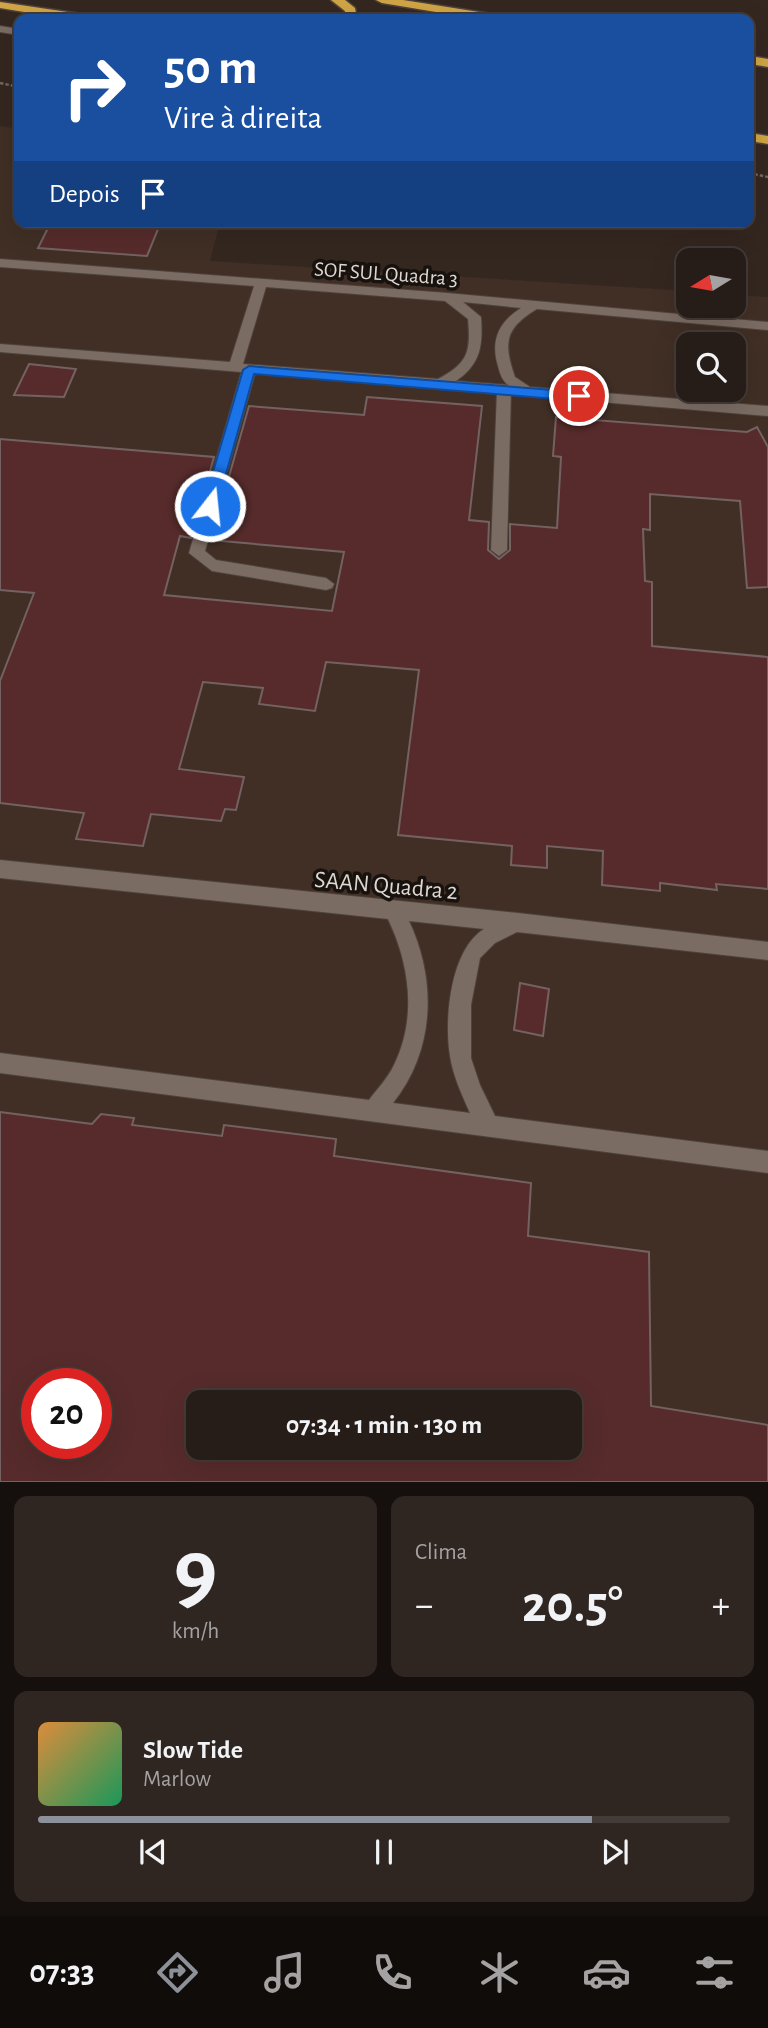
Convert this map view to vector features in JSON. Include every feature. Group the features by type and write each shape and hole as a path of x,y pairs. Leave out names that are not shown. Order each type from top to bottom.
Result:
{"highway":[{"path":"337,0 351,10 351,14"},
{"path":"382,0 464,14"},
{"path":"0,5 57,14"}],"street":[{"name":"SOF SUL Quadra 3","path":"0,263 447,297 768,326"},
{"path":"261,284 197,553 212,565 326,584"},
{"path":"440,384 466,370 474,354 476,332 474,317 447,297"},
{"path":"528,392 509,379 501,351 504,327 512,316 535,305"},
{"path":"0,348 768,411"},
{"path":"499,550 505,390"},
{"name":"SAAN Quadra 2","path":"0,869 395,912 518,922 768,951"},
{"path":"375,1110 401,1075 414,1040 421,1006 417,969 409,940 395,912"},
{"path":"489,1127 469,1089 458,1056 457,1020 468,961 479,943 518,922"},
{"path":"0,1063 768,1162"}],"shaded area":[{"path":"0,126 14,128 14,228 218,228 210,261 676,290 676,318 746,318 746,296 768,297 768,1482 0,1482"}],"building":[{"path":"48,228 159,228 147,256 38,248"},
{"path":"29,364 76,369 64,397 14,395"},
{"path":"367,397 482,406 469,520 489,522 488,550 499,559 510,550 510,524 557,528 561,457 553,456 556,417 747,432 757,427 768,447 768,587 747,588 740,501 650,494 650,530 643,529 645,581 652,582 652,646 768,657 768,889 716,884 717,890 660,883 660,891 602,885 603,851 547,846 547,868 511,865 512,846 398,835 419,670 326,662 315,711 259,704 263,688 203,682 179,769 244,777 236,810 225,809 221,821 151,814 143,846 76,839 84,813 0,803 0,681 34,593 0,590 0,439 214,457 191,538 180,536 164,595 332,611 344,552 211,540 249,406 364,415"},
{"path":"520,983 549,989 543,1036 514,1030"},
{"path":"0,1112 92,1124 101,1114 134,1118 132,1125 222,1136 224,1125 336,1139 334,1156 531,1183 528,1236 649,1252 651,1406 768,1425 768,1482 0,1482"}],"route":[{"path":"210,506 249,370 579,396"}]}
